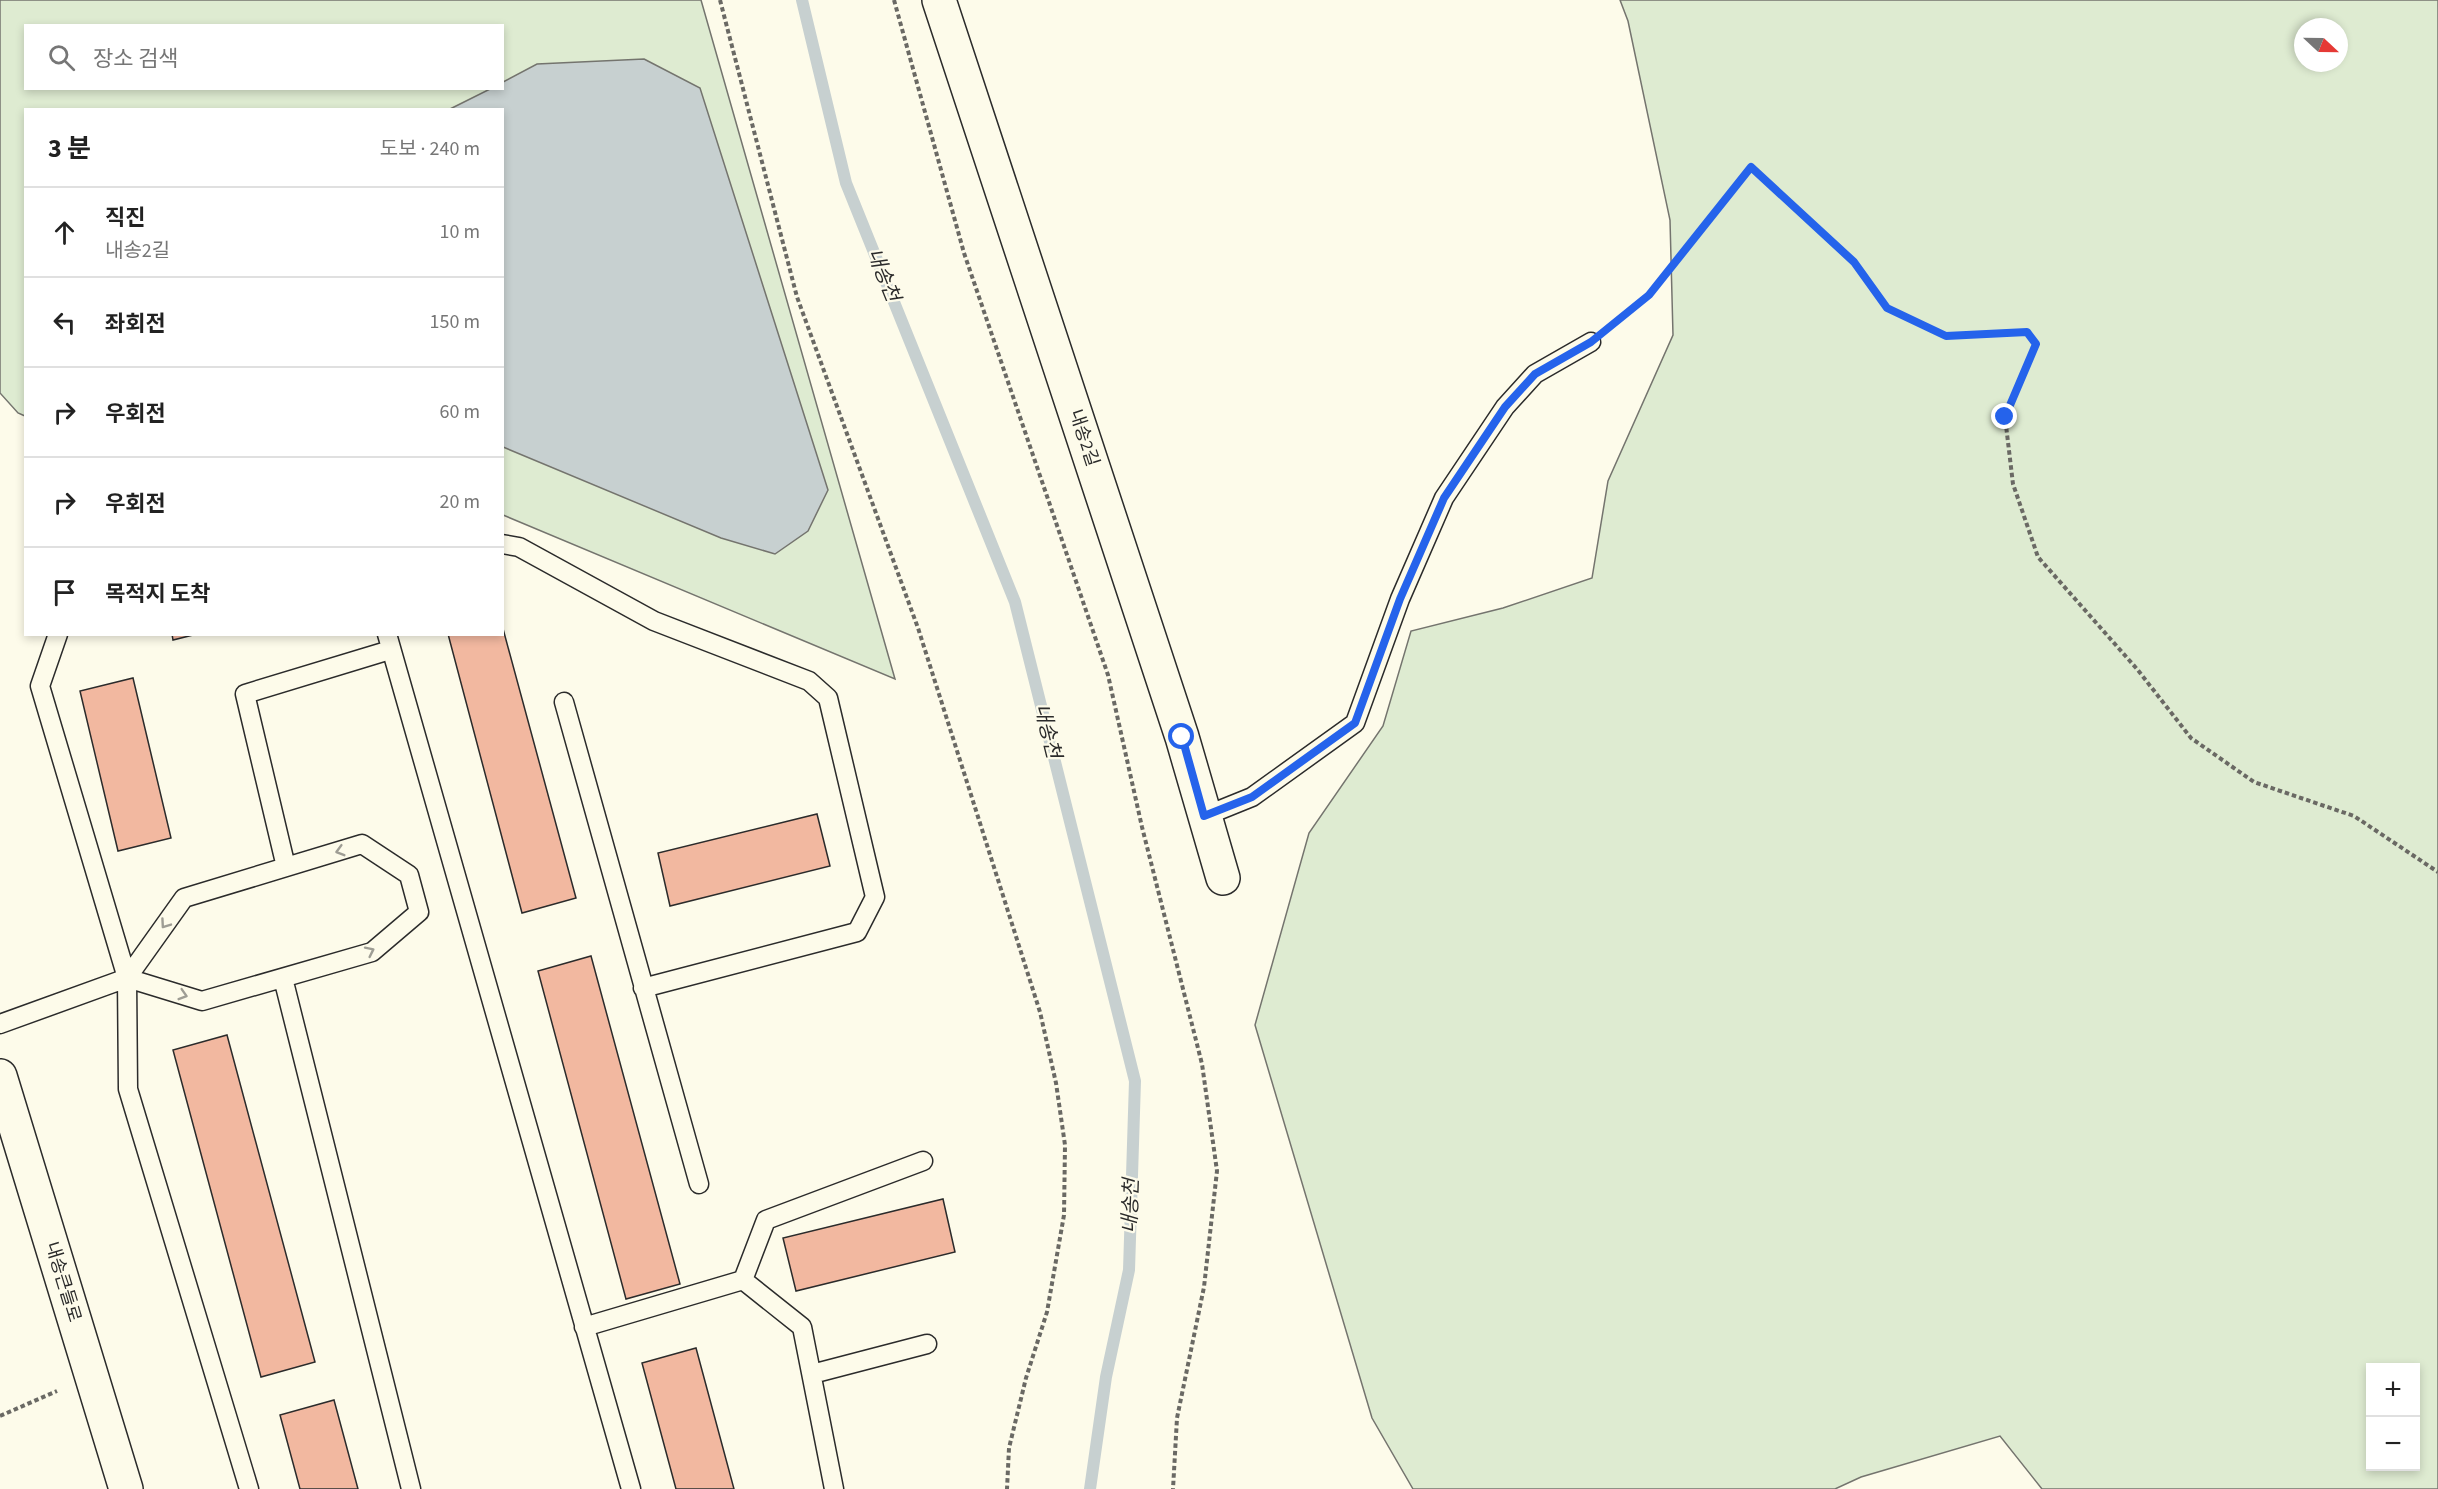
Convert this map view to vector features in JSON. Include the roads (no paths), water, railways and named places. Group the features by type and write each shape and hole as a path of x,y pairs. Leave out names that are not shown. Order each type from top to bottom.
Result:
{"street":[{"name":"내송2길","path":"939,0 1178,726 1223,878"},
{"name":"내송큰들로","path":"0,1076 126,1489"}],"lane":[{"path":"1204,816 1252,797 1355,723 1400,599 1444,498 1505,407 1535,374 1591,342"},
{"path":"504,544 519,548 654,621 808,681 828,698 875,897 857,932 643,988"},
{"path":"57,636 40,686 127,978 128,1089 249,1489"},
{"path":"286,867 245,694 389,642 631,1489"},
{"path":"564,702 699,1184"},
{"path":"0,1024 127,978 184,898 362,844 409,875 419,912 372,952 202,1000 127,978"},
{"path":"283,978 411,1489"},
{"path":"743,1280 766,1220 923,1161"},
{"path":"584,1327 743,1280"},
{"path":"743,1280 802,1327 834,1489"},
{"path":"812,1374 927,1344"}],"waterway":[{"name":"내송천","path":"802,0 846,183 1015,602 1135,1081 1129,1270 1106,1377 1090,1489"}]}
